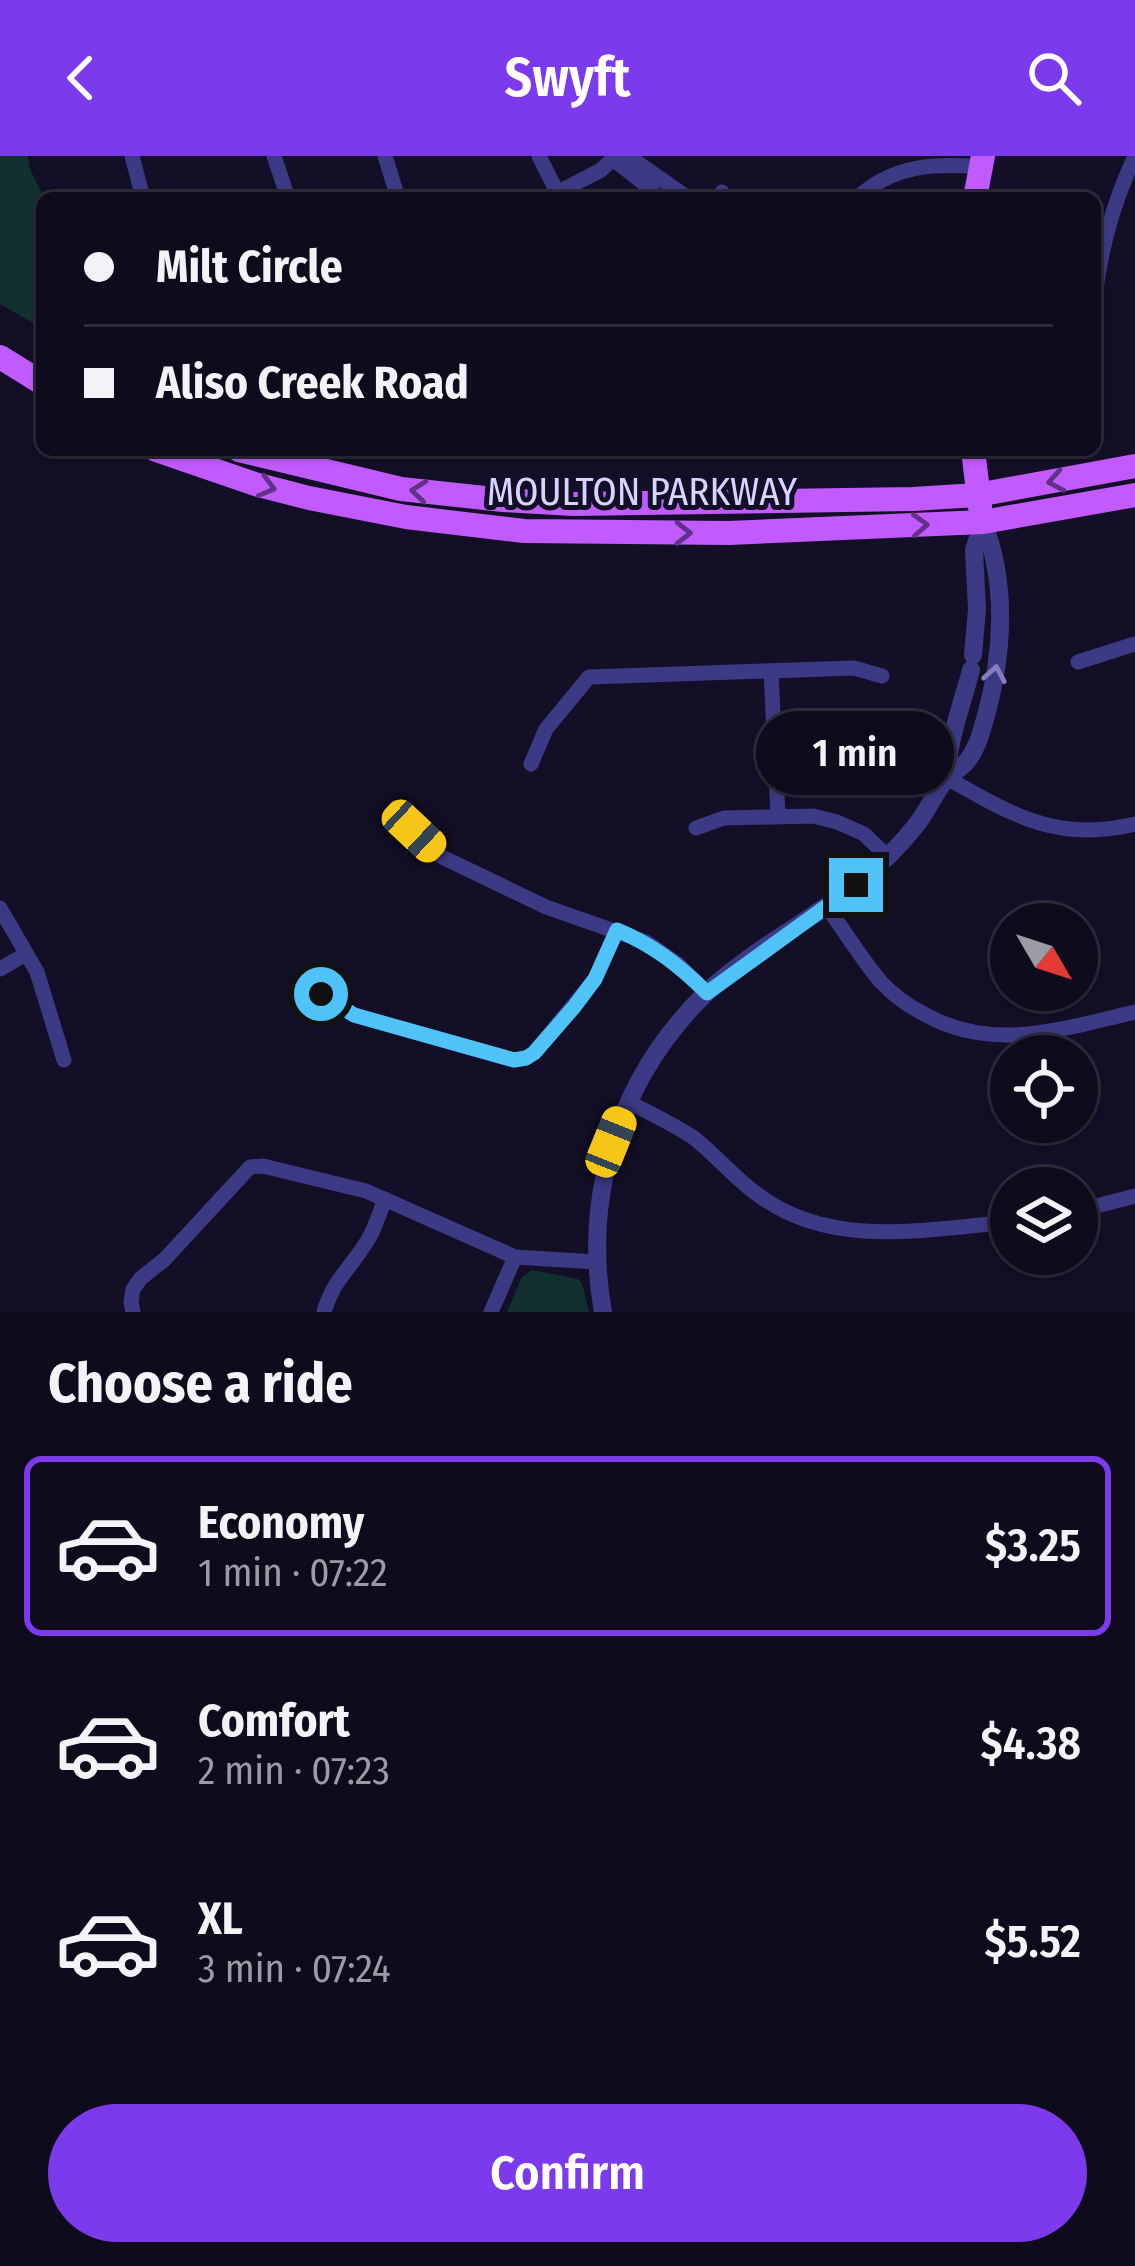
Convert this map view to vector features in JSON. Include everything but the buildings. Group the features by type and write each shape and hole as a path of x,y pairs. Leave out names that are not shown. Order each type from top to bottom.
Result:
{"main road":[{"path":"976,192 982,162"},
{"path":"0,344 36,360"},
{"path":"0,357 36,379"},
{"path":"0,376 36,397"},
{"name":"MOULTON PARKWAY","path":"173,456 309,498 406,517 524,531 729,533 983,522 1135,495"},
{"name":"MOULTON PARKWAY","path":"260,456 401,489 503,500 634,505 977,495 1135,466"},
{"path":"974,456 983,522"},
{"path":"524,531 540,519 615,520 634,505"}],"street":[{"path":"132,156 141,192"},
{"path":"274,156 286,192"},
{"path":"385,156 396,192"},
{"path":"538,156 556,192"},
{"path":"1101,251 1118,192 1135,156"},
{"path":"563,192 619,157 655,189 669,182 681,192"},
{"path":"864,192 906,170 982,162"},
{"path":"947,778 947,755 972,662 977,608 974,550 983,522"},
{"path":"603,1312 596,1262 602,1185 611,1142 644,1070 707,993 889,857 947,778 966,763 979,740 998,665 1000,632 993,549 983,522"},
{"path":"1078,662 1135,644"},
{"path":"531,764 546,729 589,677 854,668 882,676"},
{"path":"771,671 778,816"},
{"path":"947,778 1011,814 1049,826 1089,831 1135,824"},
{"path":"696,829 724,818 813,816 865,834 889,857"},
{"path":"414,831 442,857 546,907 646,942 707,993"},
{"path":"826,906 883,984 941,1024 984,1036 1030,1036 1135,1012"},
{"path":"0,908 37,972 64,1060"},
{"path":"321,994 354,1015 514,1060 526,1058 595,979 617,930"},
{"path":"0,970 26,954"},
{"path":"628,1102 695,1139 758,1196 794,1216 870,1233 990,1224"},
{"path":"133,1312 134,1288 141,1278 164,1260 250,1167 263,1166 366,1191 514,1257 596,1262"},
{"path":"1098,1205 1135,1196"},
{"path":"324,1312 331,1287 371,1234 385,1199"},
{"path":"491,1312 514,1257"}],"green space":[{"path":"0,156 28,156 41,192 36,192 36,325 0,304"},
{"path":"532,1270 578,1279 589,1312 507,1312 522,1277"}],"route":[{"path":"321,994 354,1015 514,1060 526,1058 595,979 617,930 646,942 679,965 707,993 856,885"}]}
